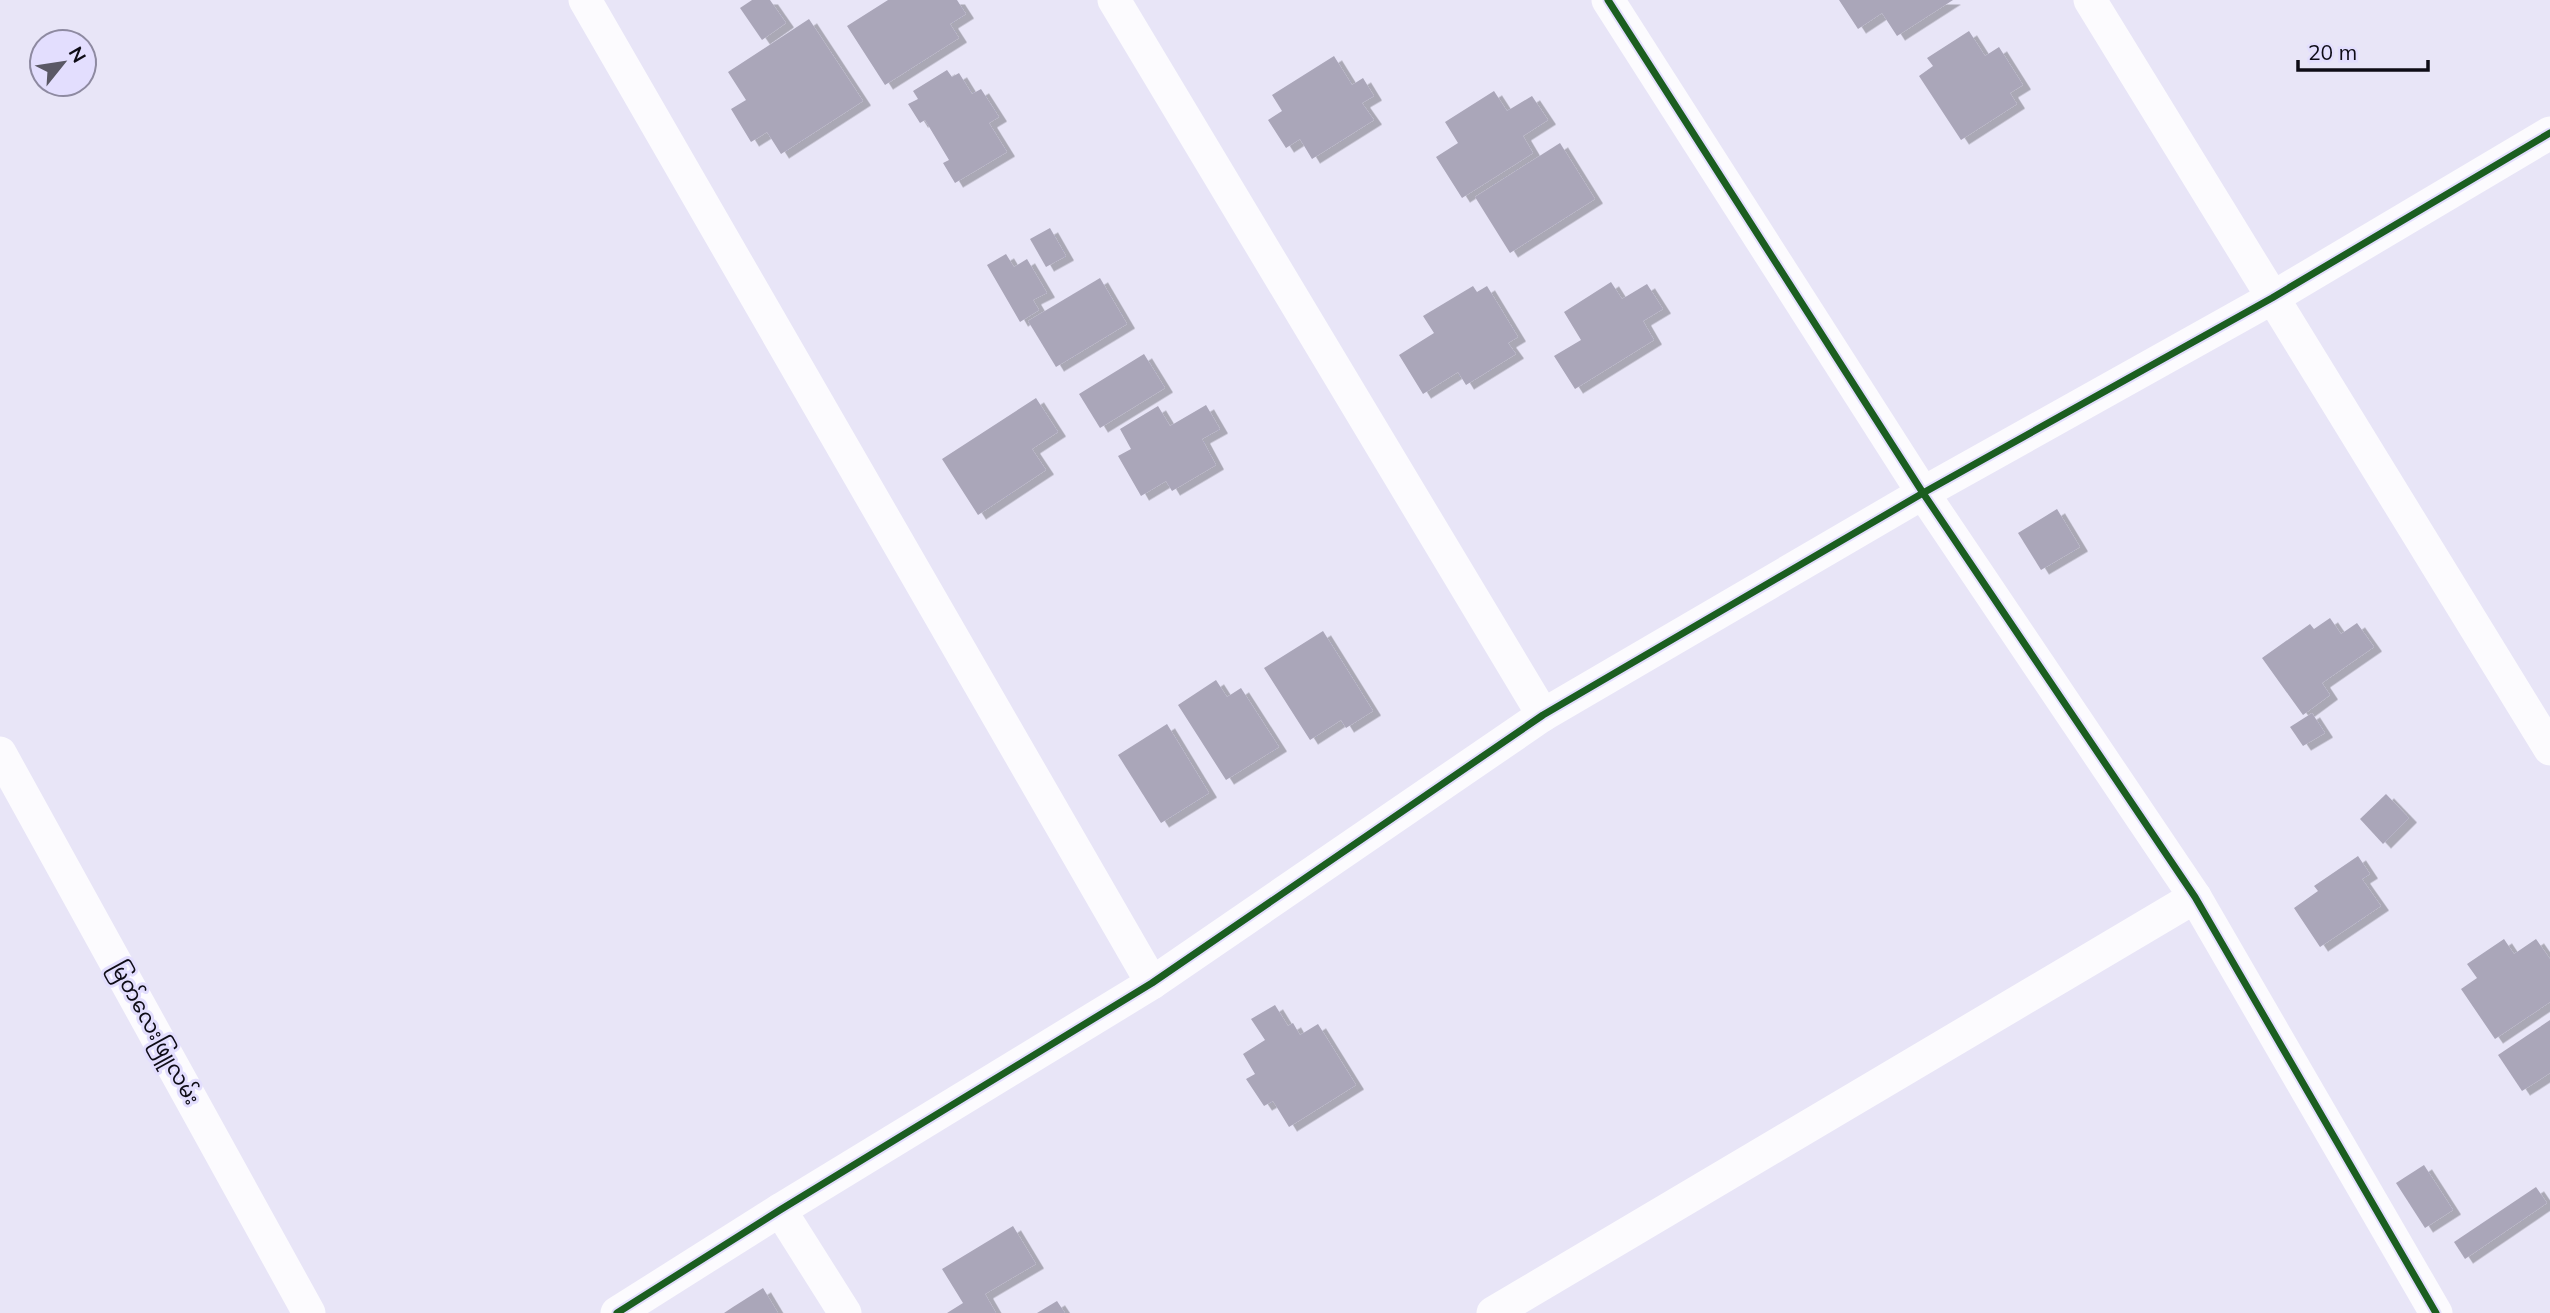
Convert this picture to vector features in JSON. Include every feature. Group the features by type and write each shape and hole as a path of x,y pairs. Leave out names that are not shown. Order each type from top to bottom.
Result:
{"street":[{"path":"585,0 1152,983"},
{"path":"1114,0 1543,715"},
{"path":"1608,0 1923,493 2195,897 2436,1313"},
{"path":"2090,0 2550,749"},
{"path":"617,1313 1152,983 1543,715 1923,493 2272,298 2550,133"},
{"name":"မြတ်လေးဖြူလမ်း","path":"0,753 309,1313"},
{"path":"1493,1313 2195,897"},
{"path":"780,1210 845,1313"}],"building":[{"path":"752,0 770,0 786,23 762,40 740,8"},
{"path":"888,0 957,0 966,14 950,24 959,38 885,85 847,26"},
{"path":"1839,0 1953,0 1897,36 1882,13 1858,29"},
{"path":"809,19 863,101 781,154 767,132 751,142 731,109 746,100 728,72"},
{"path":"1969,31 1985,56 1999,47 2023,85 2010,93 2017,104 1961,140 1919,76 1933,66 1927,58"},
{"path":"1334,56 1352,85 1363,78 1374,96 1362,103 1374,120 1312,159 1300,139 1286,148 1268,120 1282,111 1272,95"},
{"path":"947,70 952,77 959,73 972,94 981,89 999,117 989,123 1007,152 955,183 943,163 949,160 925,120 920,123 908,104 918,99 913,91"},
{"path":"1494,91 1507,111 1532,96 1548,120 1523,136 1533,153 1462,198 1436,157 1458,143 1445,122"},
{"path":"1560,143 1595,199 1510,253 1475,197"},
{"path":"1050,228 1066,256 1046,267 1030,239"},
{"path":"1006,254 1014,267 1027,259 1047,293 1033,300 1039,310 1020,322 987,265"},
{"path":"1100,278 1127,324 1056,367 1028,321"},
{"path":"1611,282 1622,299 1647,284 1663,309 1643,321 1654,340 1575,389 1554,356 1581,340 1564,312"},
{"path":"1473,286 1477,292 1487,286 1518,337 1508,343 1516,354 1466,385 1458,372 1423,394 1399,355 1434,333 1423,316"},
{"path":"1144,354 1165,388 1100,428 1079,394"},
{"path":"1036,398 1058,432 1032,449 1046,470 978,515 942,459"},
{"path":"1206,405 1220,429 1202,439 1216,465 1172,491 1166,481 1141,496 1118,456 1131,449 1120,429 1158,406 1170,426"},
{"path":"2057,509 2080,547 2041,570 2018,533"},
{"path":"2330,618 2341,634 2357,623 2374,647 2322,683 2330,695 2303,715 2262,658 2310,624 2314,629"},
{"path":"1323,631 1373,711 1346,728 1341,720 1310,740 1264,668"},
{"path":"1216,680 1227,697 1241,688 1279,747 1226,780 1178,705"},
{"path":"2312,713 2325,733 2303,746 2290,727"},
{"path":"1167,724 1209,793 1161,823 1118,755"},
{"path":"2386,794 2409,818 2383,844 2360,819"},
{"path":"2358,856 2370,874 2362,879 2381,906 2320,947 2294,908 2318,891 2314,886"},
{"path":"2504,939 2514,954 2536,939 2550,959 2550,1002 2495,1039 2461,989 2477,978 2467,964"},
{"path":"1275,1005 1288,1026 1293,1023 1300,1035 1318,1024 1356,1085 1289,1127 1273,1101 1264,1106 1246,1079 1255,1074 1243,1054 1265,1040 1251,1019"},
{"path":"2550,1020 2550,1073 2522,1091 2498,1055"},
{"path":"2424,1165 2453,1210 2425,1228 2396,1183"},
{"path":"2536,1187 2547,1203 2465,1259 2454,1242"},
{"path":"1013,1226 1036,1264 985,1294 996,1313 947,1313 963,1303 942,1269"},
{"path":"763,1288 778,1313 724,1313 733,1307"},
{"path":"1057,1301 1065,1313 1037,1313"}],"cycle path":[{"path":"1608,0 1923,493 2195,897 2436,1313"},
{"path":"617,1313 1152,983 1543,715 1923,493 2272,298 2550,133"}]}
